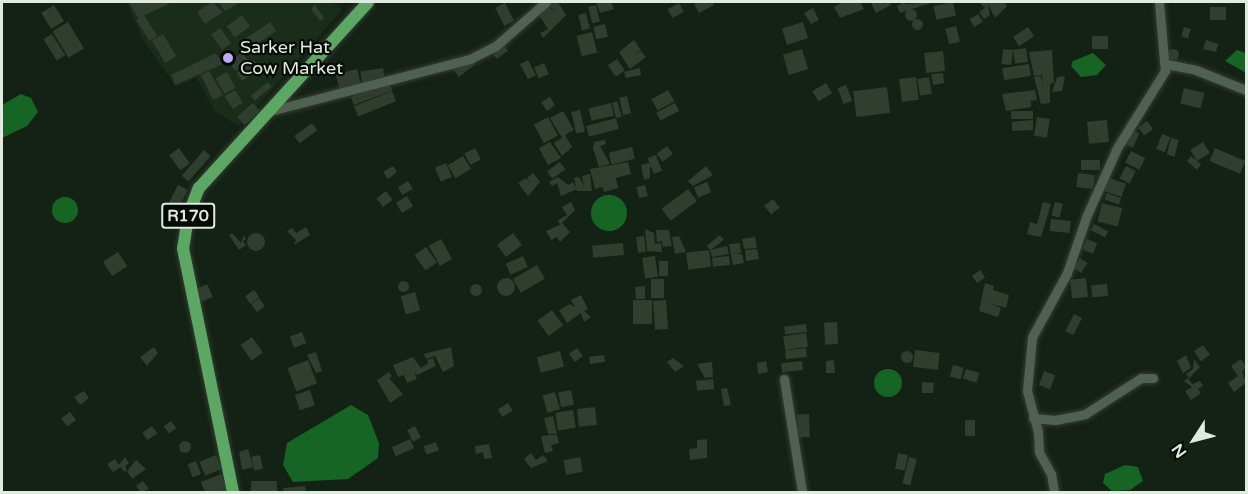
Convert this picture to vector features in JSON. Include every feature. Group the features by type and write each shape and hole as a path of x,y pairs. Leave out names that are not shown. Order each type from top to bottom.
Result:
{"main road":[{"name":"R170","path":"233,492 183,249 188,216 199,188 368,2"}],"street":[{"path":"267,111 470,59 497,45 546,2"},
{"path":"1054,492 1051,474 1041,458 1027,391 1032,336 1067,273 1087,215 1117,148 1166,64 1159,2"},
{"path":"1166,64 1196,70 1246,90"},
{"path":"1033,418 1055,420 1085,414 1141,378 1153,378"},
{"path":"784,379 802,492"}],"shaded area":[{"name":"Sarker Hat Cow Market","path":"127,2 333,2 342,10 239,127 215,111 196,77 176,87 142,38"},
{"path":"1237,50 1246,53 1246,73 1225,61"},
{"path":"1093,53 1106,65 1097,75 1081,77 1071,66 1073,61"},
{"path":"21,94 31,98 38,112 27,126 2,138 2,105"},
{"path":"609,195 622,200 627,213 622,226 609,231 596,226 591,213 596,200"},
{"path":"65,197 74,201 78,210 74,219 65,223 56,219 52,210 56,201"},
{"path":"888,369 898,373 902,383 898,393 888,397 878,393 874,383 878,373"},
{"path":"351,405 368,415 379,443 378,458 348,479 293,482 283,465 287,443"},
{"path":"1125,465 1138,467 1143,481 1130,490 1112,491 1103,483 1105,474"}],"building":[{"path":"129,2 168,2 169,4 138,18"},
{"path":"212,2 223,12 205,24 197,12"},
{"path":"218,2 240,2 225,11"},
{"path":"558,2 566,15 543,38 540,33 548,29 538,14 548,6 555,12 549,5"},
{"path":"596,2 611,2 614,9 600,13"},
{"path":"712,2 714,5 699,13 694,4"},
{"path":"843,2 860,2 864,9 840,18 834,7"},
{"path":"889,2 891,5 876,13 871,3"},
{"path":"904,2 905,4 934,2 900,13 897,6"},
{"path":"953,2 956,16 936,20 933,6"},
{"path":"979,2 1004,2 1007,6 995,18 988,4 990,15 984,19 979,12 985,8"},
{"path":"505,3 514,21 504,26 495,8"},
{"path":"679,3 684,12 672,18 668,9"},
{"path":"54,5 64,21 51,29 41,13"},
{"path":"315,5 324,18 320,21 311,9"},
{"path":"596,5 600,22 592,23 588,7"},
{"path":"1210,7 1226,7 1226,20 1210,20"},
{"path":"813,8 819,20 811,24 804,13"},
{"path":"913,9 916,10 916,20 909,21 906,20 905,13 906,10"},
{"path":"586,13 590,29 582,30 578,15"},
{"path":"978,14 983,22 974,27 970,19"},
{"path":"144,15 157,36 150,41 136,20"},
{"path":"242,15 250,26 235,37 227,26"},
{"path":"917,18 923,24 917,30 911,24"},
{"path":"68,22 84,49 69,58 53,31"},
{"path":"270,22 276,31 245,52 239,43"},
{"path":"803,22 808,38 787,45 782,28"},
{"path":"605,24 608,37 596,39 593,27"},
{"path":"956,26 960,42 949,44 945,29"},
{"path":"1028,27 1034,36 1019,46 1013,37"},
{"path":"1184,27 1191,29 1188,39 1181,37"},
{"path":"220,28 231,43 222,50 211,34"},
{"path":"592,32 597,52 582,56 576,36"},
{"path":"52,34 65,55 57,61 44,39"},
{"path":"163,34 176,56 165,63 152,41"},
{"path":"1092,36 1108,36 1108,49 1092,49"},
{"path":"634,40 641,50 633,56 641,51 646,57 630,69 619,52"},
{"path":"1206,40 1218,44 1216,52 1203,49"},
{"path":"502,42 508,51 497,59 490,50"},
{"path":"1026,48 1028,62 1015,64 1013,50"},
{"path":"802,49 808,69 789,75 783,55"},
{"path":"1003,49 1013,50 1011,65 1001,64"},
{"path":"1173,49 1177,50 1177,58 1173,59 1169,58 1168,54 1169,50"},
{"path":"1052,50 1054,83 1050,84 1050,103 1041,104 1034,77 1041,76 1043,85 1042,75 1034,76 1029,52"},
{"path":"943,51 945,71 926,73 924,53"},
{"path":"242,52 249,61 235,71 229,62"},
{"path":"216,53 223,64 175,85 171,75"},
{"path":"472,59 475,64 459,77 453,69"},
{"path":"617,59 625,71 616,77 608,65"},
{"path":"254,60 260,68 242,81 236,73"},
{"path":"528,60 536,75 528,79 520,64"},
{"path":"544,63 549,74 539,78 534,67"},
{"path":"1029,64 1031,76 1004,80 1002,68"},
{"path":"383,68 385,80 362,83 360,72"},
{"path":"640,68 641,75 626,78 624,72"},
{"path":"357,69 361,85 340,90 336,74"},
{"path":"209,71 223,95 213,100 201,75"},
{"path":"227,72 236,88 224,94 216,78"},
{"path":"943,73 944,83 933,85 931,74"},
{"path":"1065,76 1062,91 1052,92 1057,77"},
{"path":"916,77 919,100 902,102 899,79"},
{"path":"929,77 932,94 920,96 917,79"},
{"path":"268,82 272,87 255,101 251,96"},
{"path":"389,82 392,90 354,105 351,97"},
{"path":"826,83 832,93 818,102 812,91"},
{"path":"846,85 852,101 844,104 838,88"},
{"path":"887,87 890,113 856,117 853,91"},
{"path":"1184,88 1204,93 1201,109 1180,104"},
{"path":"235,90 243,103 233,109 225,96"},
{"path":"668,90 674,101 658,111 651,99"},
{"path":"1035,90 1037,100 1022,102 1031,101 1031,107 1006,111 1002,94"},
{"path":"392,91 396,101 358,117 354,106"},
{"path":"627,96 631,114 623,115 619,98"},
{"path":"550,97 555,105 547,111 541,102"},
{"path":"617,101 622,117 616,118 612,103"},
{"path":"253,103 260,111 244,125 237,117"},
{"path":"611,103 614,116 592,121 589,108"},
{"path":"675,103 679,111 660,121 656,113"},
{"path":"580,110 585,131 576,133 571,112"},
{"path":"563,111 574,130 565,135 572,147 562,156 554,143 562,138 550,118"},
{"path":"1011,111 1033,111 1033,119 1011,119"},
{"path":"548,117 558,136 544,143 534,125"},
{"path":"1037,117 1050,119 1047,138 1034,136"},
{"path":"616,118 619,129 589,137 586,126"},
{"path":"1033,120 1033,130 1012,131 1012,122"},
{"path":"1107,120 1109,142 1089,144 1087,122"},
{"path":"1147,121 1153,129 1144,136 1138,128"},
{"path":"312,123 317,130 299,143 294,136"},
{"path":"1132,130 1139,133 1133,148 1126,145"},
{"path":"1162,134 1170,137 1165,152 1156,149"},
{"path":"1171,138 1179,140 1175,156 1167,154"},
{"path":"605,140 606,144 600,146 610,164 599,167 593,148 594,142"},
{"path":"550,142 561,158 548,165 539,148"},
{"path":"1203,142 1210,153 1197,161 1190,150"},
{"path":"667,146 673,154 663,162 657,154"},
{"path":"632,147 635,159 612,164 609,153"},
{"path":"179,148 190,164 180,170 169,155"},
{"path":"475,148 481,160 470,165 464,153"},
{"path":"1215,148 1245,161 1240,174 1210,161"},
{"path":"204,150 211,156 188,182 182,176"},
{"path":"1131,151 1145,158 1139,170 1125,163"},
{"path":"656,155 662,171 654,174 648,158"},
{"path":"463,156 471,169 456,178 448,166"},
{"path":"1191,156 1201,164 1197,170 1187,161"},
{"path":"1081,160 1100,160 1100,170 1081,170"},
{"path":"560,162 565,169 552,179 547,171"},
{"path":"628,162 631,174 616,178 618,188 604,192 602,187 595,189 590,169"},
{"path":"446,163 452,177 441,181 435,168"},
{"path":"650,163 650,178 644,180 641,165"},
{"path":"393,166 397,172 388,179 383,172"},
{"path":"706,166 713,175 693,186 688,181"},
{"path":"1126,166 1136,171 1129,183 1120,178"},
{"path":"533,173 540,182 528,196 518,183 526,178 530,184 527,178"},
{"path":"1078,173 1095,175 1093,189 1076,187"},
{"path":"590,174 592,191 577,191 574,178 579,177 584,186 582,176"},
{"path":"558,177 568,185 573,182 577,189 561,196 557,183 552,186 549,182"},
{"path":"1109,178 1126,184 1121,197 1104,191"},
{"path":"408,181 413,189 403,195 398,187"},
{"path":"707,182 711,192 698,197 694,187"},
{"path":"178,185 188,190 177,211 167,206"},
{"path":"645,185 648,196 639,198 636,187"},
{"path":"688,189 697,201 671,221 662,209"},
{"path":"386,191 393,200 383,207 377,198"},
{"path":"1107,193 1121,198 1119,205 1105,200"},
{"path":"407,196 413,206 402,213 396,203"},
{"path":"773,199 780,208 771,214 764,206"},
{"path":"571,202 575,210 562,223 570,232 560,242 557,237 551,240 546,231 560,225 558,220 567,215 562,207"},
{"path":"1043,202 1051,204 1041,237 1027,234 1030,222 1037,224"},
{"path":"1055,202 1063,204 1059,218 1052,216"},
{"path":"1102,203 1122,208 1118,227 1097,221"},
{"path":"1051,219 1071,221 1070,233 1050,231"},
{"path":"1094,224 1108,231 1105,238 1091,230"},
{"path":"306,227 310,235 294,245 296,240 287,231 292,228 296,233"},
{"path":"645,229 654,233 655,244 661,243 662,252 647,251"},
{"path":"656,230 669,230 672,246 663,247 662,241 657,242"},
{"path":"232,233 241,243 244,235 246,239 243,241 246,245 239,250 229,235"},
{"path":"256,233 262,236 265,242 262,248 256,251 250,248 247,242 250,236"},
{"path":"513,233 522,245 506,257 497,245"},
{"path":"720,235 724,240 711,250 707,246"},
{"path":"644,236 646,252 638,253 636,237"},
{"path":"679,236 686,252 675,254 672,237"},
{"path":"755,237 757,248 744,249 742,239"},
{"path":"441,239 452,259 440,266 429,246"},
{"path":"1087,239 1097,243 1093,254 1082,249"},
{"path":"623,243 624,255 593,258 592,246"},
{"path":"740,243 741,253 735,254 742,254 744,263 733,265 729,244"},
{"path":"727,246 729,254 712,257 710,250"},
{"path":"426,247 437,263 425,271 415,255"},
{"path":"757,249 759,259 746,261 745,250"},
{"path":"709,250 711,267 688,270 686,253"},
{"path":"118,252 127,266 112,276 103,262"},
{"path":"523,256 528,267 511,275 506,264"},
{"path":"655,256 658,277 645,279 642,258"},
{"path":"729,256 730,265 713,267 712,258"},
{"path":"1080,258 1088,263 1081,273 1074,268"},
{"path":"659,261 668,261 668,276 659,276"},
{"path":"537,265 545,279 521,293 513,279"},
{"path":"980,270 985,277 977,283 972,276"},
{"path":"506,278 512,281 515,287 512,293 506,296 500,293 497,287 500,281"},
{"path":"1086,278 1088,297 1072,299 1070,280"},
{"path":"651,279 664,279 664,298 651,298"},
{"path":"403,280 409,286 403,292 397,286"},
{"path":"985,283 994,286 993,290 1009,295 1006,308 989,303 1001,308 998,317 979,311"},
{"path":"207,284 213,297 200,303 194,290"},
{"path":"478,284 482,290 478,296 474,296 470,288"},
{"path":"1107,284 1108,296 1092,297 1091,285"},
{"path":"645,286 645,299 636,299 635,287"},
{"path":"254,290 259,297 250,304 245,296"},
{"path":"415,292 420,310 406,314 401,296"},
{"path":"581,295 588,309 584,311 591,317 584,322 581,313 567,323 559,310 570,304 575,307 571,300"},
{"path":"259,298 265,306 257,312 251,304"},
{"path":"633,300 652,300 652,324 633,324"},
{"path":"666,300 668,329 655,330 653,301"},
{"path":"552,310 563,325 549,336 537,321"},
{"path":"1074,314 1082,318 1073,335 1065,331"},
{"path":"837,322 838,344 825,345 824,323"},
{"path":"806,324 807,332 785,335 784,327"},
{"path":"302,332 306,343 294,348 290,336"},
{"path":"806,333 808,347 785,350 783,336"},
{"path":"252,337 263,353 251,361 241,345"},
{"path":"1203,345 1210,355 1201,361 1194,351"},
{"path":"154,347 158,353 147,366 140,357"},
{"path":"451,347 454,366 443,372 435,356 426,359 424,354"},
{"path":"577,348 583,356 575,362 569,354"},
{"path":"806,348 807,357 786,359 785,350"},
{"path":"915,350 940,353 938,370 913,367"},
{"path":"560,351 564,366 541,373 537,357"},
{"path":"907,351 913,357 907,363 901,357"},
{"path":"316,352 322,371 316,373 307,355"},
{"path":"604,355 605,362 590,364 589,357"},
{"path":"1186,355 1191,368 1183,373 1177,361"},
{"path":"413,357 421,368 428,363 427,360 433,358 436,366 417,375 414,371 417,379 407,383 404,375 398,377 393,365"},
{"path":"673,358 684,366 675,372 667,362"},
{"path":"1194,359 1200,367 1189,378 1186,374 1193,369"},
{"path":"1241,359 1246,367 1242,372 1246,383 1234,392 1228,383 1238,376 1231,366"},
{"path":"308,360 317,383 296,391 287,368"},
{"path":"834,360 835,373 826,373 826,361"},
{"path":"766,361 768,372 758,374 757,363"},
{"path":"802,361 803,370 782,372 781,363"},
{"path":"712,362 713,377 705,378 697,364"},
{"path":"953,365 964,368 961,379 950,377"},
{"path":"966,369 979,373 976,383 963,379"},
{"path":"1044,371 1055,375 1050,389 1039,385"},
{"path":"389,372 392,376 389,378 403,394 390,403 377,380"},
{"path":"1188,378 1192,384 1200,381 1203,386 1198,389 1201,393 1191,400 1185,391 1192,387 1184,381"},
{"path":"713,379 714,389 697,391 696,381"},
{"path":"922,382 934,383 933,393 922,393"},
{"path":"727,388 731,405 724,406 721,389"},
{"path":"310,390 315,405 300,410 295,395"},
{"path":"571,390 574,405 561,407 558,392"},
{"path":"84,391 89,398 80,405 74,397"},
{"path":"555,392 560,409 547,413 543,396"},
{"path":"508,403 513,411 503,417 498,409"},
{"path":"595,407 597,425 579,427 577,409"},
{"path":"573,410 576,428 558,431 555,413"},
{"path":"70,412 76,420 67,427 61,419"},
{"path":"797,414 809,414 810,437 798,437"},
{"path":"553,416 557,434 548,434 544,418"},
{"path":"965,420 975,420 975,436 965,436"},
{"path":"171,421 176,428 169,434 164,426"},
{"path":"152,426 157,433 148,440 142,433"},
{"path":"415,426 421,438 413,442 407,430"},
{"path":"557,435 559,443 551,445 553,451 545,453 541,436"},
{"path":"410,439 414,448 396,456 392,447"},
{"path":"707,439 707,458 690,460 689,449 697,448 697,440"},
{"path":"187,441 191,447 187,453 183,453 179,445"},
{"path":"436,442 439,451 426,455 424,446"},
{"path":"489,444 492,458 484,459 483,452 476,454 475,446"},
{"path":"248,449 253,467 242,470 239,452"},
{"path":"531,453 536,460 543,455 548,461 531,468 524,459"},
{"path":"898,453 908,455 905,471 895,469"},
{"path":"216,455 222,469 205,476 199,462"},
{"path":"260,455 263,469 254,471 251,457"},
{"path":"125,457 129,463 125,466 127,470 124,472 121,467 113,472 107,464 115,459 119,465"},
{"path":"580,457 583,472 566,475 563,460"},
{"path":"909,457 917,459 910,485 902,483"},
{"path":"136,460 146,469 132,479 127,471"},
{"path":"196,461 201,474 193,477 188,464"},
{"path":"221,474 229,492 205,492 201,482"},
{"path":"143,481 149,489 141,492 136,486"},
{"path":"251,481 277,481 277,492 251,492"},
{"path":"305,486 306,492 284,492 283,488"}],"place":[{"name":"Sarker Hat Cow Market","path":"228,58"}]}
